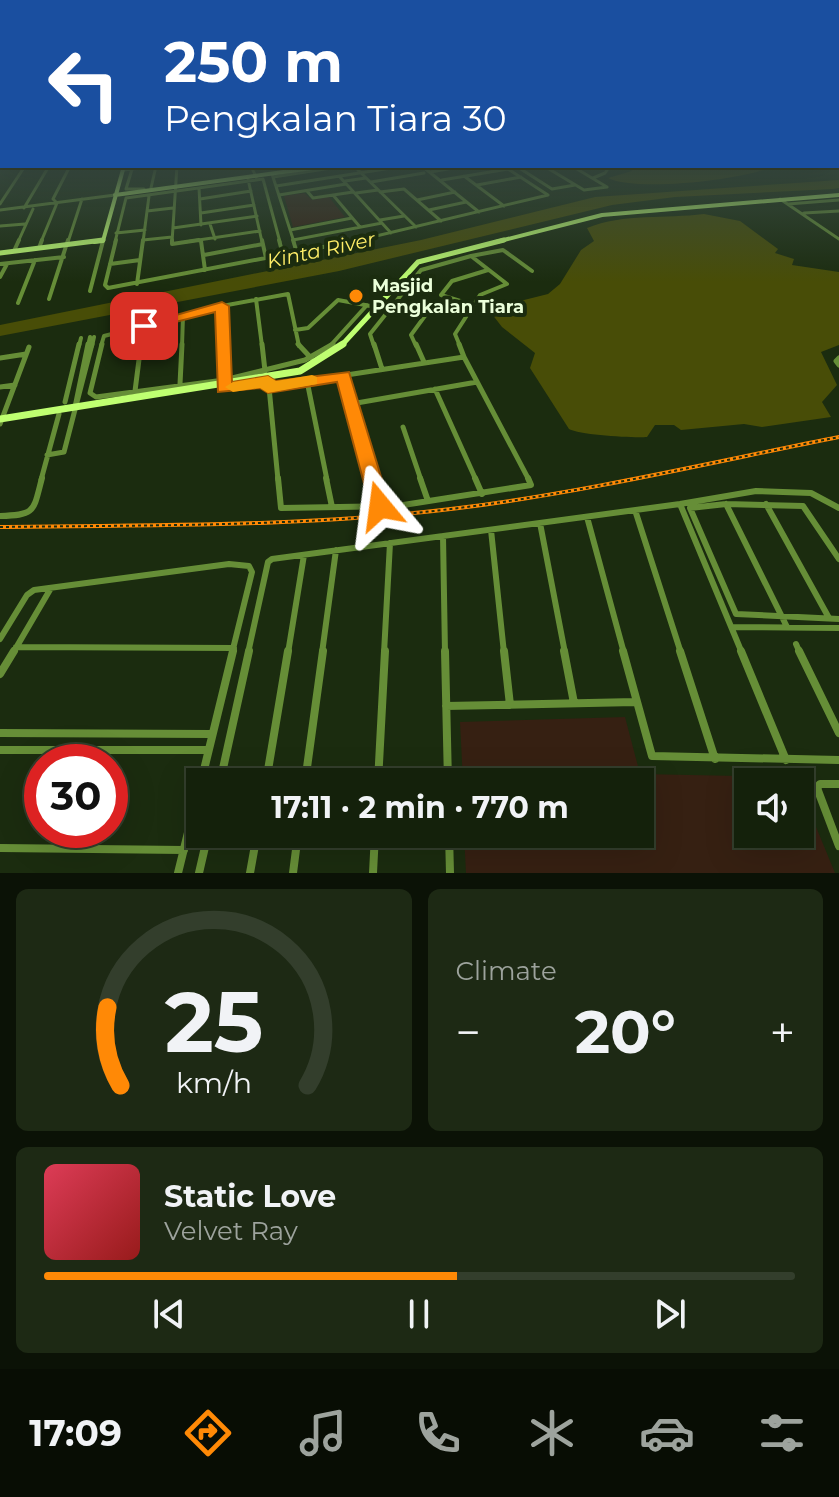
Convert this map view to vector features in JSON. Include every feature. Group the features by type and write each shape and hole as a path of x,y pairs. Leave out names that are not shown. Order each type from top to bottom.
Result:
{"street":[{"path":"24,208 28,201"},
{"path":"0,210 71,201"},
{"path":"49,299 81,201"},
{"path":"90,291 114,201"},
{"path":"125,201 105,287 137,284 297,253 526,201"},
{"path":"137,284 148,201"},
{"path":"172,240 173,201"},
{"path":"200,201 201,225"},
{"path":"253,201 266,258"},
{"path":"269,201 283,255"},
{"path":"281,201 297,253"},
{"path":"338,201 368,238"},
{"path":"361,201 391,233"},
{"path":"389,201 416,227"},
{"path":"417,201 441,221"},
{"path":"498,201 505,206"},
{"path":"784,201 838,237"},
{"path":"311,358 299,348 288,294 256,299 104,336 90,393 96,397 180,384 224,383 302,374 340,354 419,265 606,217 789,201"},
{"path":"428,210 467,202 480,212"},
{"path":"39,248 57,203"},
{"path":"201,213 254,205"},
{"path":"147,211 173,208"},
{"path":"14,251 33,209"},
{"path":"802,214 839,211"},
{"path":"293,240 404,216"},
{"path":"173,228 257,217"},
{"path":"290,230 352,218"},
{"path":"0,226 26,224"},
{"path":"211,225 215,239"},
{"path":"116,233 145,230"},
{"path":"143,240 201,241 260,231"},
{"path":"0,253 103,241"},
{"path":"201,241 205,270"},
{"path":"204,255 263,244"},
{"path":"267,379 300,371 328,357 376,307 423,269 503,250 532,271"},
{"path":"256,299 281,508 380,506 524,487 532,481 454,337 482,294 507,284 470,256"},
{"path":"0,264 64,257"},
{"path":"18,303 35,260"},
{"path":"110,264 140,260"},
{"path":"0,277 7,264"},
{"path":"473,305 441,295 452,281 489,270"},
{"path":"382,369 370,334 395,293"},
{"path":"295,330 308,328 340,300 376,307"},
{"path":"267,379 332,345 367,305"},
{"path":"222,308 224,383"},
{"path":"424,362 411,335 434,308 467,314"},
{"path":"180,384 183,315"},
{"path":"135,391 144,326"},
{"path":"47,455 64,452 92,337"},
{"path":"65,402 81,338"},
{"path":"0,358 28,351 1,421"},
{"path":"1,421 224,383 267,379 307,381 464,357"},
{"path":"839,358 836,361 839,365"},
{"path":"74,366 86,365"},
{"path":"343,376 380,506"},
{"path":"307,381 332,507"},
{"path":"351,404 477,382"},
{"path":"0,387 15,385"},
{"path":"435,389 482,494"},
{"path":"0,516 27,515 33,510 59,414"},
{"path":"403,427 428,501"},
{"path":"223,768 268,562 336,550 680,504 728,493 811,493 839,508"},
{"path":"680,504 786,760"},
{"path":"726,504 787,627"},
{"path":"839,559 803,506 726,504 690,508 733,611 740,616 839,619"},
{"path":"765,504 830,619"},
{"path":"635,510 715,759"},
{"path":"587,517 635,702 655,758 839,760"},
{"path":"540,523 574,703"},
{"path":"491,530 510,705"},
{"path":"443,536 448,768"},
{"path":"379,768 390,543"},
{"path":"307,768 336,550"},
{"path":"268,768 304,555"},
{"path":"0,639 27,595 51,587 243,563 252,572 204,768"},
{"path":"0,674 51,587"},
{"path":"732,627 839,628"},
{"path":"796,644 839,733"},
{"path":"16,647 234,648"},
{"path":"446,706 635,702"},
{"path":"0,733 212,734"},
{"path":"0,750 208,750"},
{"path":"839,784 820,784 818,796 839,846"},
{"path":"178,873 186,842"},
{"path":"0,848 184,850"},
{"path":"199,873 205,848"},
{"path":"250,873 254,848"},
{"path":"293,873 296,848"},
{"path":"373,873 374,848"},
{"path":"449,848 450,873"}],"shaded area":[{"path":"285,201 332,201 345,217 293,227"},
{"name":"Kinta River","path":"580,201 646,201 612,205 339,271 0,336 0,325 421,240"},
{"path":"704,214 740,221 778,249 775,253 794,259 792,265 839,272 839,345 821,352 837,385 822,402 831,417 762,427 744,424 681,430 674,425 655,425 647,437 569,429 530,368 535,353 502,327 488,309 548,294 560,284 581,250 594,241 587,228 630,218"},
{"path":"625,717 638,768 462,768 460,722"},
{"path":"654,774 734,776 734,848 814,848 814,822 835,873 466,873 465,848 654,848"}],"railway":[{"path":"0,527 230,524 345,519 459,508 555,494 839,437"}],"slow traffic":[{"path":"233,387 268,381 268,387 312,380"}],"place":[{"name":"Masjid Pengkalan Tiara","path":"356,296"}],"route":[{"path":"144,326 222,306 224,388 268,381 268,387 343,376 380,506"}]}
